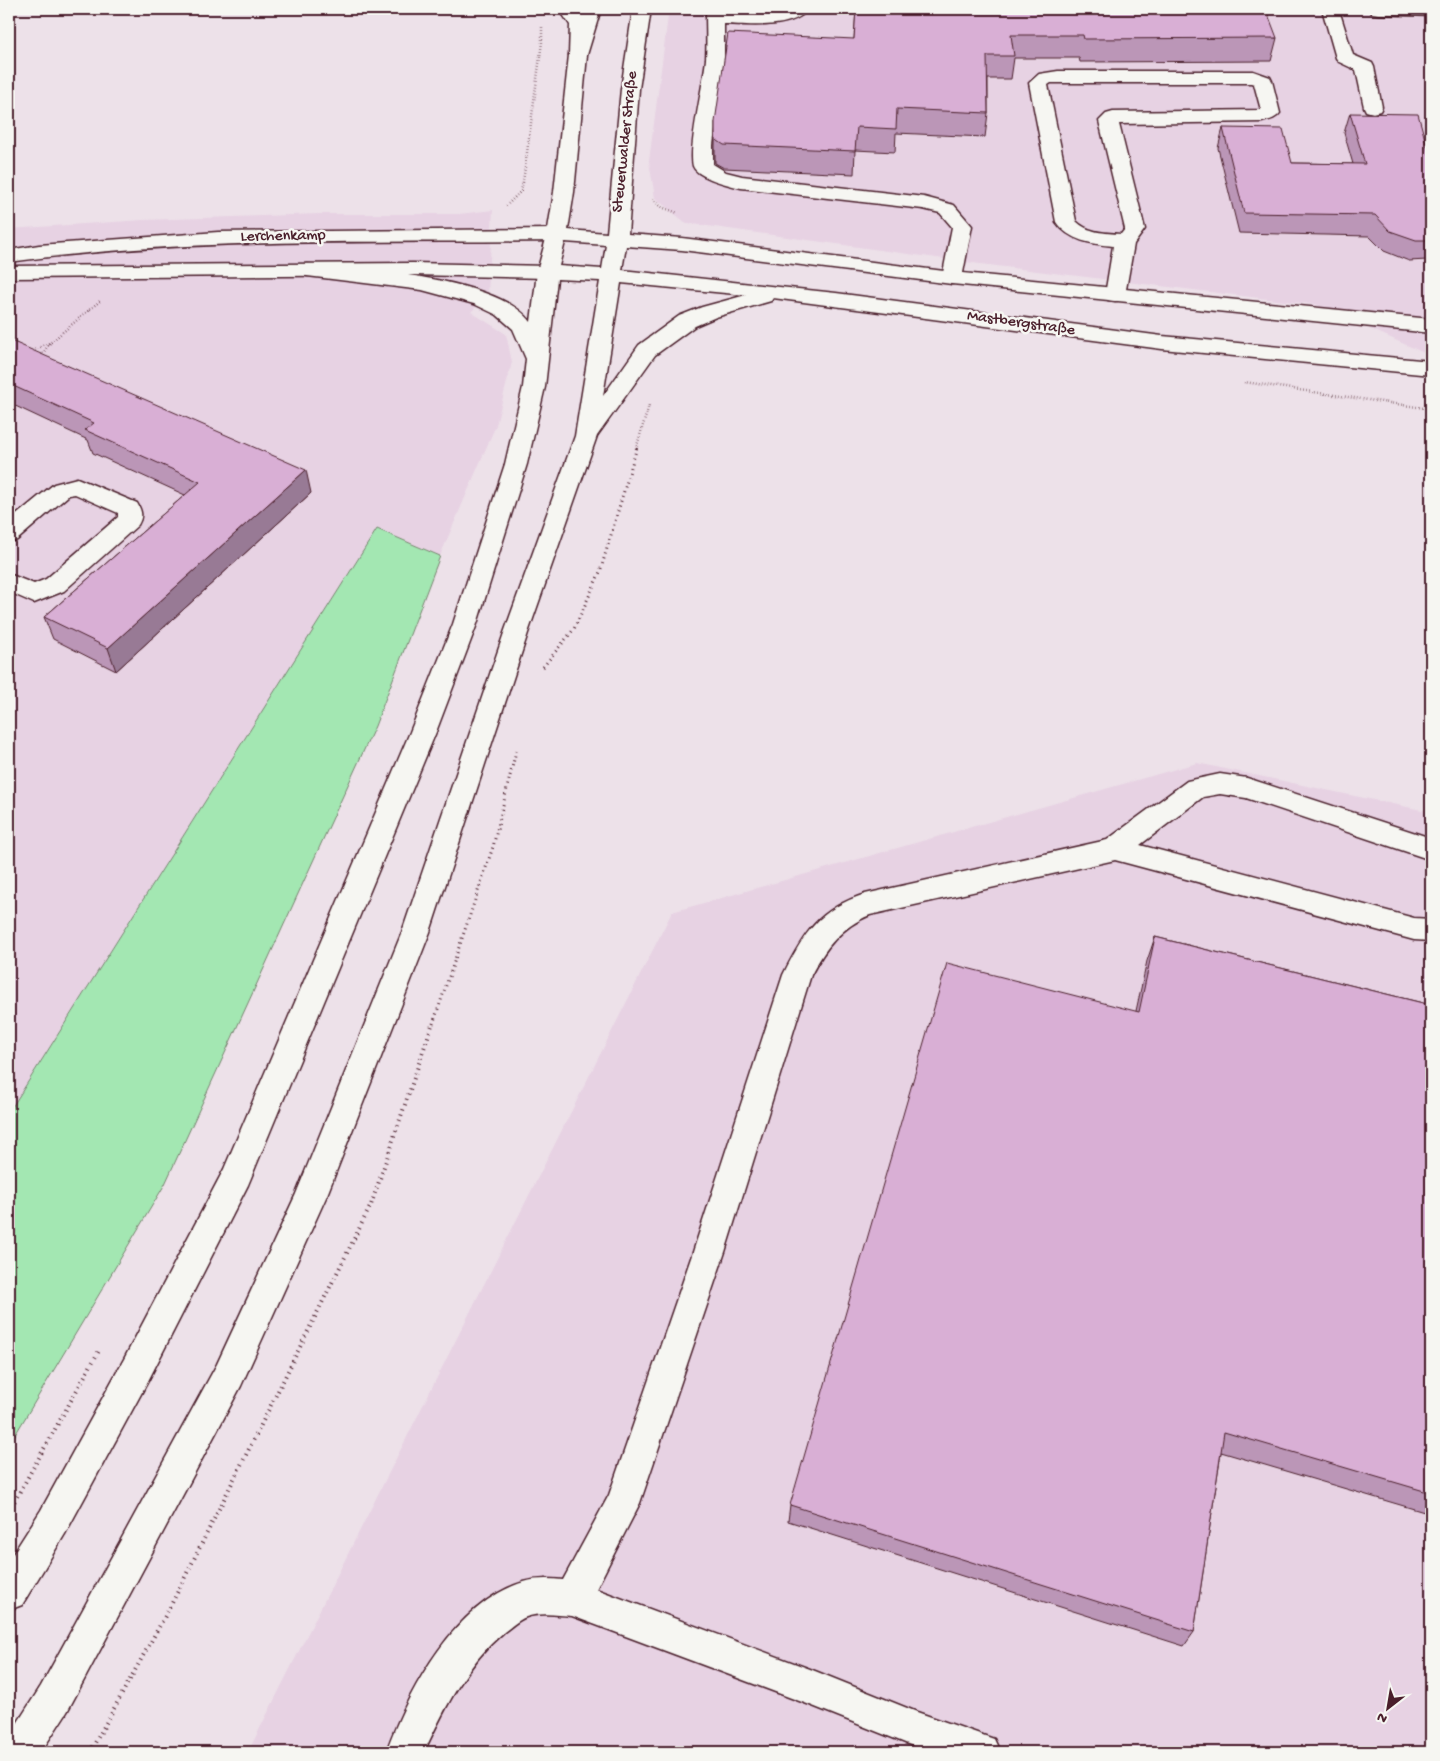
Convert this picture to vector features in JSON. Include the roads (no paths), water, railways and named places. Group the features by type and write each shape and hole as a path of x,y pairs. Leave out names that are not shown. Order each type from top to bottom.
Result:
{"main road":[{"path":"9,1592 58,1514 136,1370 237,1175 424,732 464,624 516,464 534,387 547,272 557,235 565,186 578,55 579,25 568,9"},
{"path":"578,55 592,9"},
{"name":"Steuerwalder Straße","path":"586,436 618,239 630,89 642,9"},
{"path":"799,9 796,13 785,17 756,20 715,13 715,58 703,145 703,166 719,176 741,182 924,203 947,209 962,226 952,278"},
{"path":"1330,9 1345,58 1365,67 1373,107"},
{"path":"1378,9 1431,10"},
{"path":"1115,295 1125,241 1135,229 1109,121 1113,118 1262,116 1271,113 1263,81 1253,76 1058,77 1046,78 1038,83 1066,222 1069,226 1094,237 1125,241"},
{"name":"Lerchenkamp","path":"9,256 39,251 218,238 557,235 618,239"},
{"name":"Mastbergstraße","path":"618,239 682,244 952,278 1431,326"},
{"path":"307,270 453,290 495,303 521,324 537,358"},
{"name":"Lerchenkamp","path":"9,272 498,270 612,275"},
{"name":"Mastbergstraße","path":"612,275 780,292 1127,338 1431,368"},
{"path":"20,1752 54,1699 229,1375 311,1195 416,932 516,634 586,436 647,350 688,321 709,312 780,292"},
{"path":"9,534 62,489 78,486 129,510 130,519 55,585 34,594 9,582"},
{"path":"572,1598 623,1503 709,1252 797,975 808,951 824,930 844,913 865,905 1115,849 1196,788 1220,784 1247,788 1431,849"},
{"path":"1115,849 1414,928 1431,930"},
{"path":"405,1752 443,1674 478,1629 508,1608 525,1600 543,1597 572,1598 810,1687 916,1730 982,1752"}]}
